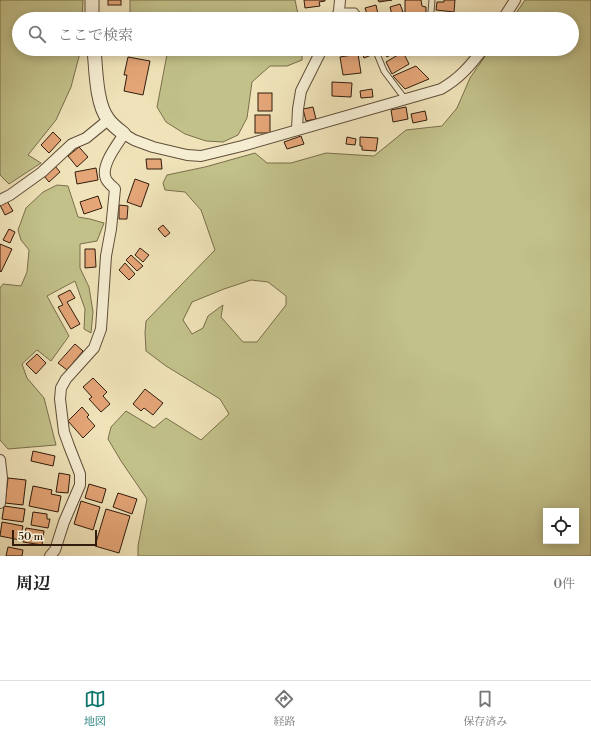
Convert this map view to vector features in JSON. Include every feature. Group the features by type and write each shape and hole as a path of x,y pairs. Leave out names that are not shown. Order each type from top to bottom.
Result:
{"street":[{"path":"92,0 92,12"},
{"path":"338,12 340,0"},
{"path":"507,12 515,0"},
{"path":"95,56 99,101 108,120 124,134 134,140 160,149 187,155 201,156 242,146 441,89 452,83 462,74 477,56"},
{"path":"298,129 298,109 301,91 318,56"},
{"path":"0,200 10,195 42,172 72,144 86,138 108,120"},
{"path":"50,556 55,550 64,522 80,485 80,474 64,432 60,399 61,388 66,379 94,348 101,329 106,256 111,229 114,189 106,179 105,170 108,160 124,134"},
{"path":"0,460 2,467 2,478 0,503"}],"lane":[{"path":"432,0 432,12"},
{"path":"378,56 384,71 405,99"}],"shaded area":[{"path":"0,0 83,0 82,12 12,12 12,56 79,56 71,87 56,120 28,155 41,163 9,184 0,175"},
{"path":"130,0 295,0 298,12 130,12"},
{"path":"525,0 591,0 591,556 138,556 138,546 147,499 108,439 111,427 126,411 154,428 166,418 201,440 229,414 220,399 166,366 146,351 146,321 215,250 201,210 185,192 165,190 163,183 167,175 205,167 255,153 267,163 291,163 326,153 374,156 406,130 442,126 457,108 470,78 485,56 579,56 579,12 517,12","holes":["251,280 268,282 286,296 286,305 257,342 243,342 221,317 223,305 208,316 203,328 192,334 183,320 192,302"]},
{"path":"167,56 302,56 302,60 287,66 270,66 252,82 247,118 238,135 223,142 206,141 185,134 166,122 157,107"},
{"path":"57,185 68,186 78,217 104,223 97,241 80,244 80,268 89,287 93,312 91,333 84,329 85,309 75,281 47,296 69,336 51,361 37,350 22,364 27,378 44,398 56,445 8,449 0,440 0,288 3,284 21,286 27,272 29,250 21,240 18,230 26,208 43,192"}],"building":[{"path":"108,0 121,0 121,5 108,5"},
{"path":"304,0 325,1 319,2 320,6 305,8"},
{"path":"378,0 392,0 379,2"},
{"path":"405,0 421,0 422,6 426,7 426,12 405,12"},
{"path":"444,0 455,0 454,12 436,10 437,2 444,2"},
{"path":"400,4 403,12 391,12 390,7"},
{"path":"376,5 378,12 366,12 365,8"},
{"path":"358,56 361,73 343,75 340,57"},
{"path":"396,56 405,56 409,64 392,74 386,62"},
{"path":"128,57 150,61 143,95 124,91 127,75 124,75"},
{"path":"416,66 429,79 405,89 393,76"},
{"path":"332,82 352,83 351,97 332,96"},
{"path":"372,89 373,97 361,98 360,91"},
{"path":"258,93 272,93 272,111 258,111"},
{"path":"313,107 316,119 306,121 303,109"},
{"path":"406,107 408,119 393,122 391,110"},
{"path":"425,111 427,120 413,123 411,114"},
{"path":"255,115 270,115 270,133 255,133"},
{"path":"53,132 61,140 49,153 41,145"},
{"path":"301,136 304,144 287,149 284,142"},
{"path":"347,137 356,139 355,145 346,144"},
{"path":"360,137 378,138 376,151 362,150 362,146 360,146"},
{"path":"79,147 88,157 77,167 68,156"},
{"path":"146,159 161,159 162,169 147,169"},
{"path":"55,166 60,172 49,182 44,176"},
{"path":"96,168 98,180 77,184 75,172"},
{"path":"135,179 149,184 141,207 127,202"},
{"path":"98,196 102,208 84,214 80,202"},
{"path":"7,201 13,211 5,215 0,205"},
{"path":"119,205 128,206 127,219 119,219"},
{"path":"163,225 170,233 165,237 158,229"},
{"path":"9,229 15,232 10,243 3,240"},
{"path":"0,244 12,249 1,272 0,271"},
{"path":"140,248 149,255 143,262 135,255"},
{"path":"85,249 95,249 96,267 85,268"},
{"path":"131,255 143,266 137,271 126,260"},
{"path":"125,263 135,274 129,280 119,270"},
{"path":"70,290 75,298 67,302 80,324 71,329 58,307 63,305 58,296"},
{"path":"75,344 83,351 67,370 58,363"},
{"path":"37,354 46,363 36,374 26,364"},
{"path":"93,378 107,392 103,396 110,404 101,412 89,399 92,397 83,387"},
{"path":"145,389 163,403 153,415 144,408 141,411 133,404"},
{"path":"82,407 89,415 87,417 95,426 83,438 68,421"},
{"path":"33,451 55,456 53,466 31,461"},
{"path":"59,473 70,475 68,493 56,492"},
{"path":"8,478 26,480 23,505 5,503"},
{"path":"89,484 106,489 102,503 85,498"},
{"path":"33,486 52,490 51,494 61,496 58,512 29,506"},
{"path":"118,493 137,499 132,514 113,507"},
{"path":"81,501 100,507 93,530 74,524"},
{"path":"4,506 25,509 23,522 2,519"},
{"path":"106,509 130,516 119,553 95,546"},
{"path":"33,512 47,514 47,519 50,519 48,528 31,525"},
{"path":"2,522 23,526 20,540 0,536"},
{"path":"26,528 44,531 42,545 23,542"},
{"path":"8,547 23,550 22,556 6,556"}]}
